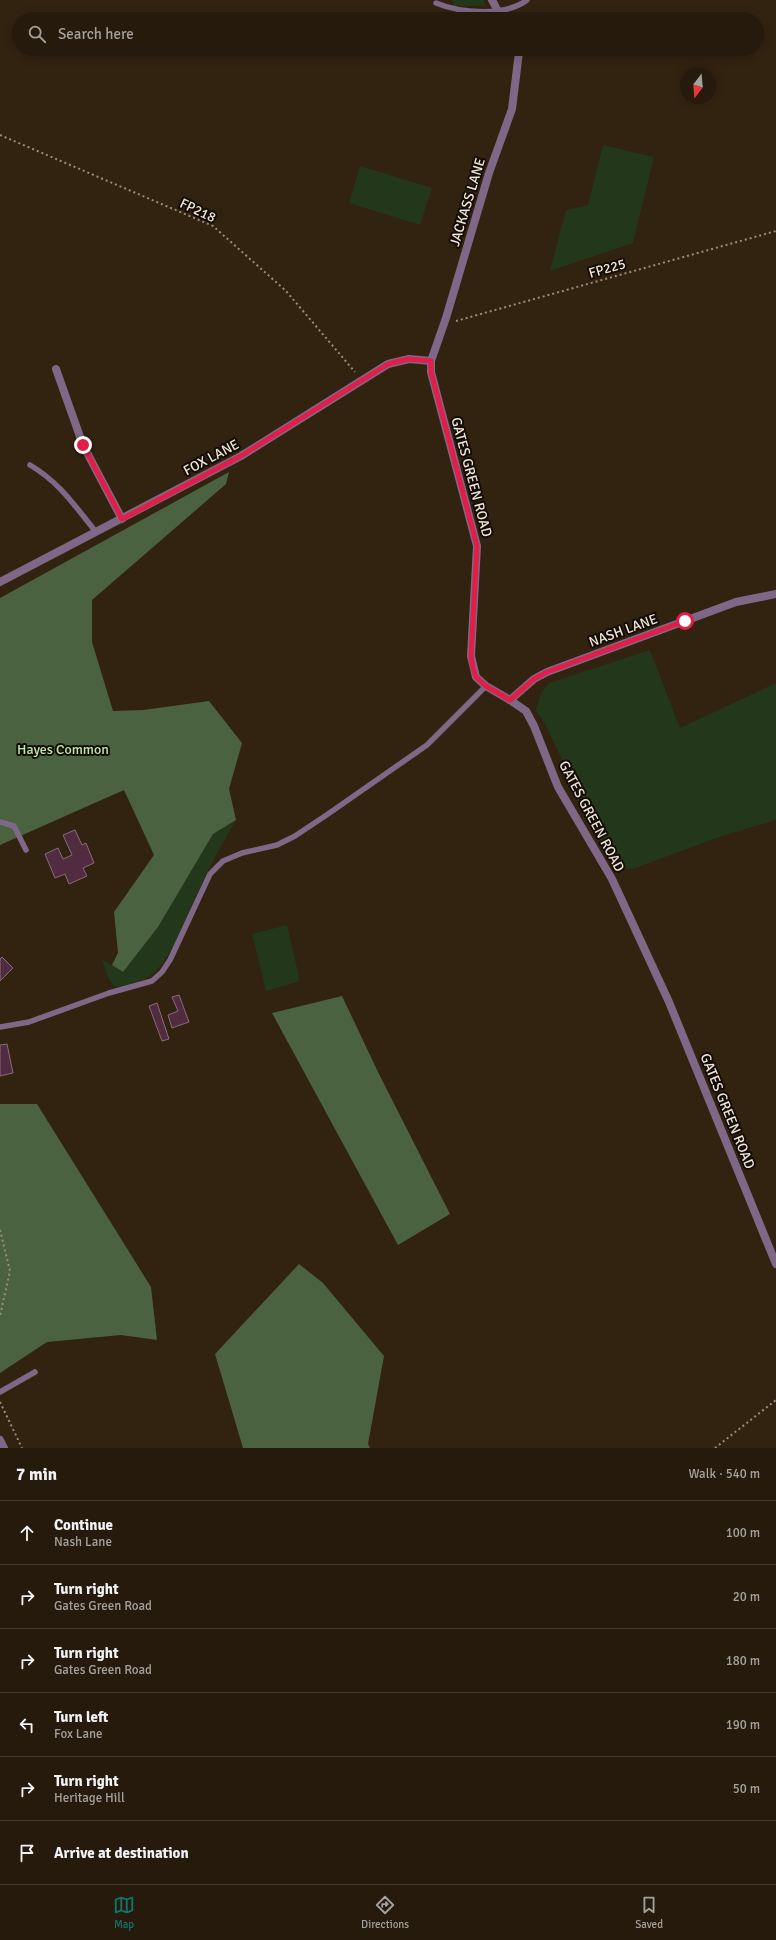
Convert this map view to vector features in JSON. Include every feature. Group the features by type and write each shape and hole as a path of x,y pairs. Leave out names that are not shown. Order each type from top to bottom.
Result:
{"street":[{"path":"492,0 498,10"},
{"name":"JACKASS LANE","path":"431,361 444,324 489,173 512,109 519,56"},
{"name":"FOX LANE","path":"0,582 241,456 388,364 408,359 431,361"},
{"name":"GATES GREEN ROAD","path":"431,361 431,372 477,546 471,656 476,677 486,686 526,711 534,726 558,787 615,886 669,1002 776,1264"},
{"path":"56,369 83,445 122,519"},
{"name":"NASH LANE","path":"510,700 534,679 547,672 736,602 776,594"},
{"path":"0,1440 4,1448"}],"lane":[{"path":"436,3 449,9 498,10 517,7 527,0"},
{"path":"30,465 47,475 61,489 96,532"},
{"path":"0,1027 29,1022 109,993 152,981 162,972 170,960 210,874 219,863 242,853 277,845 295,836 427,745 486,686"},
{"path":"0,822 14,826 26,850"},
{"path":"0,1392 35,1372"}],"path":[{"name":"FP218","path":"0,134 213,226 286,291 362,381"},
{"name":"FP225","path":"444,324 776,231"},
{"path":"0,1230 10,1271 0,1316"},
{"path":"715,1448 776,1400"},
{"path":"0,1402 22,1448"}],"green space":[{"path":"452,0 483,0 486,6 454,6"},
{"path":"603,145 654,157 633,243 550,271 566,210 588,205"},
{"path":"360,166 432,188 420,225 349,203"},
{"name":"Hayes Common","path":"229,472 226,484 92,600 92,642 113,711 143,710 209,701 242,743 229,789 236,820 213,834 158,927 123,972 112,965 118,953 114,912 154,855 124,790 0,845 0,598"},
{"path":"650,650 680,728 776,683 776,820 719,837 633,869 614,868 546,726 536,710 542,691 549,683"},
{"path":"236,820 215,857 183,929 170,953 151,976 130,984 115,987 109,980 102,959 123,972 158,927 213,834"},
{"path":"287,925 300,981 266,991 252,934"},
{"path":"342,996 378,1072 450,1214 398,1245 272,1013"},
{"path":"0,1104 37,1104 151,1287 157,1340 121,1335 47,1342 0,1373"},
{"path":"299,1264 323,1283 384,1356 368,1444 370,1448 243,1448 215,1354"}],"building":[{"path":"75,830 82,845 86,843 94,863 83,868 87,876 69,884 65,874 55,878 45,854 58,848 63,859 72,855 63,835"},
{"path":"2,957 13,968 0,981 0,959"},
{"path":"179,995 189,1022 172,1028 168,1015 178,1011 172,997"},
{"path":"157,1003 169,1039 162,1041 149,1006"},
{"path":"7,1044 13,1073 0,1076 0,1045"}],"route":[{"path":"83,445 122,519 241,456 388,364 408,359 431,361 431,372 477,546 471,656 476,677 486,686 510,700 534,679 547,672 685,621"}]}
